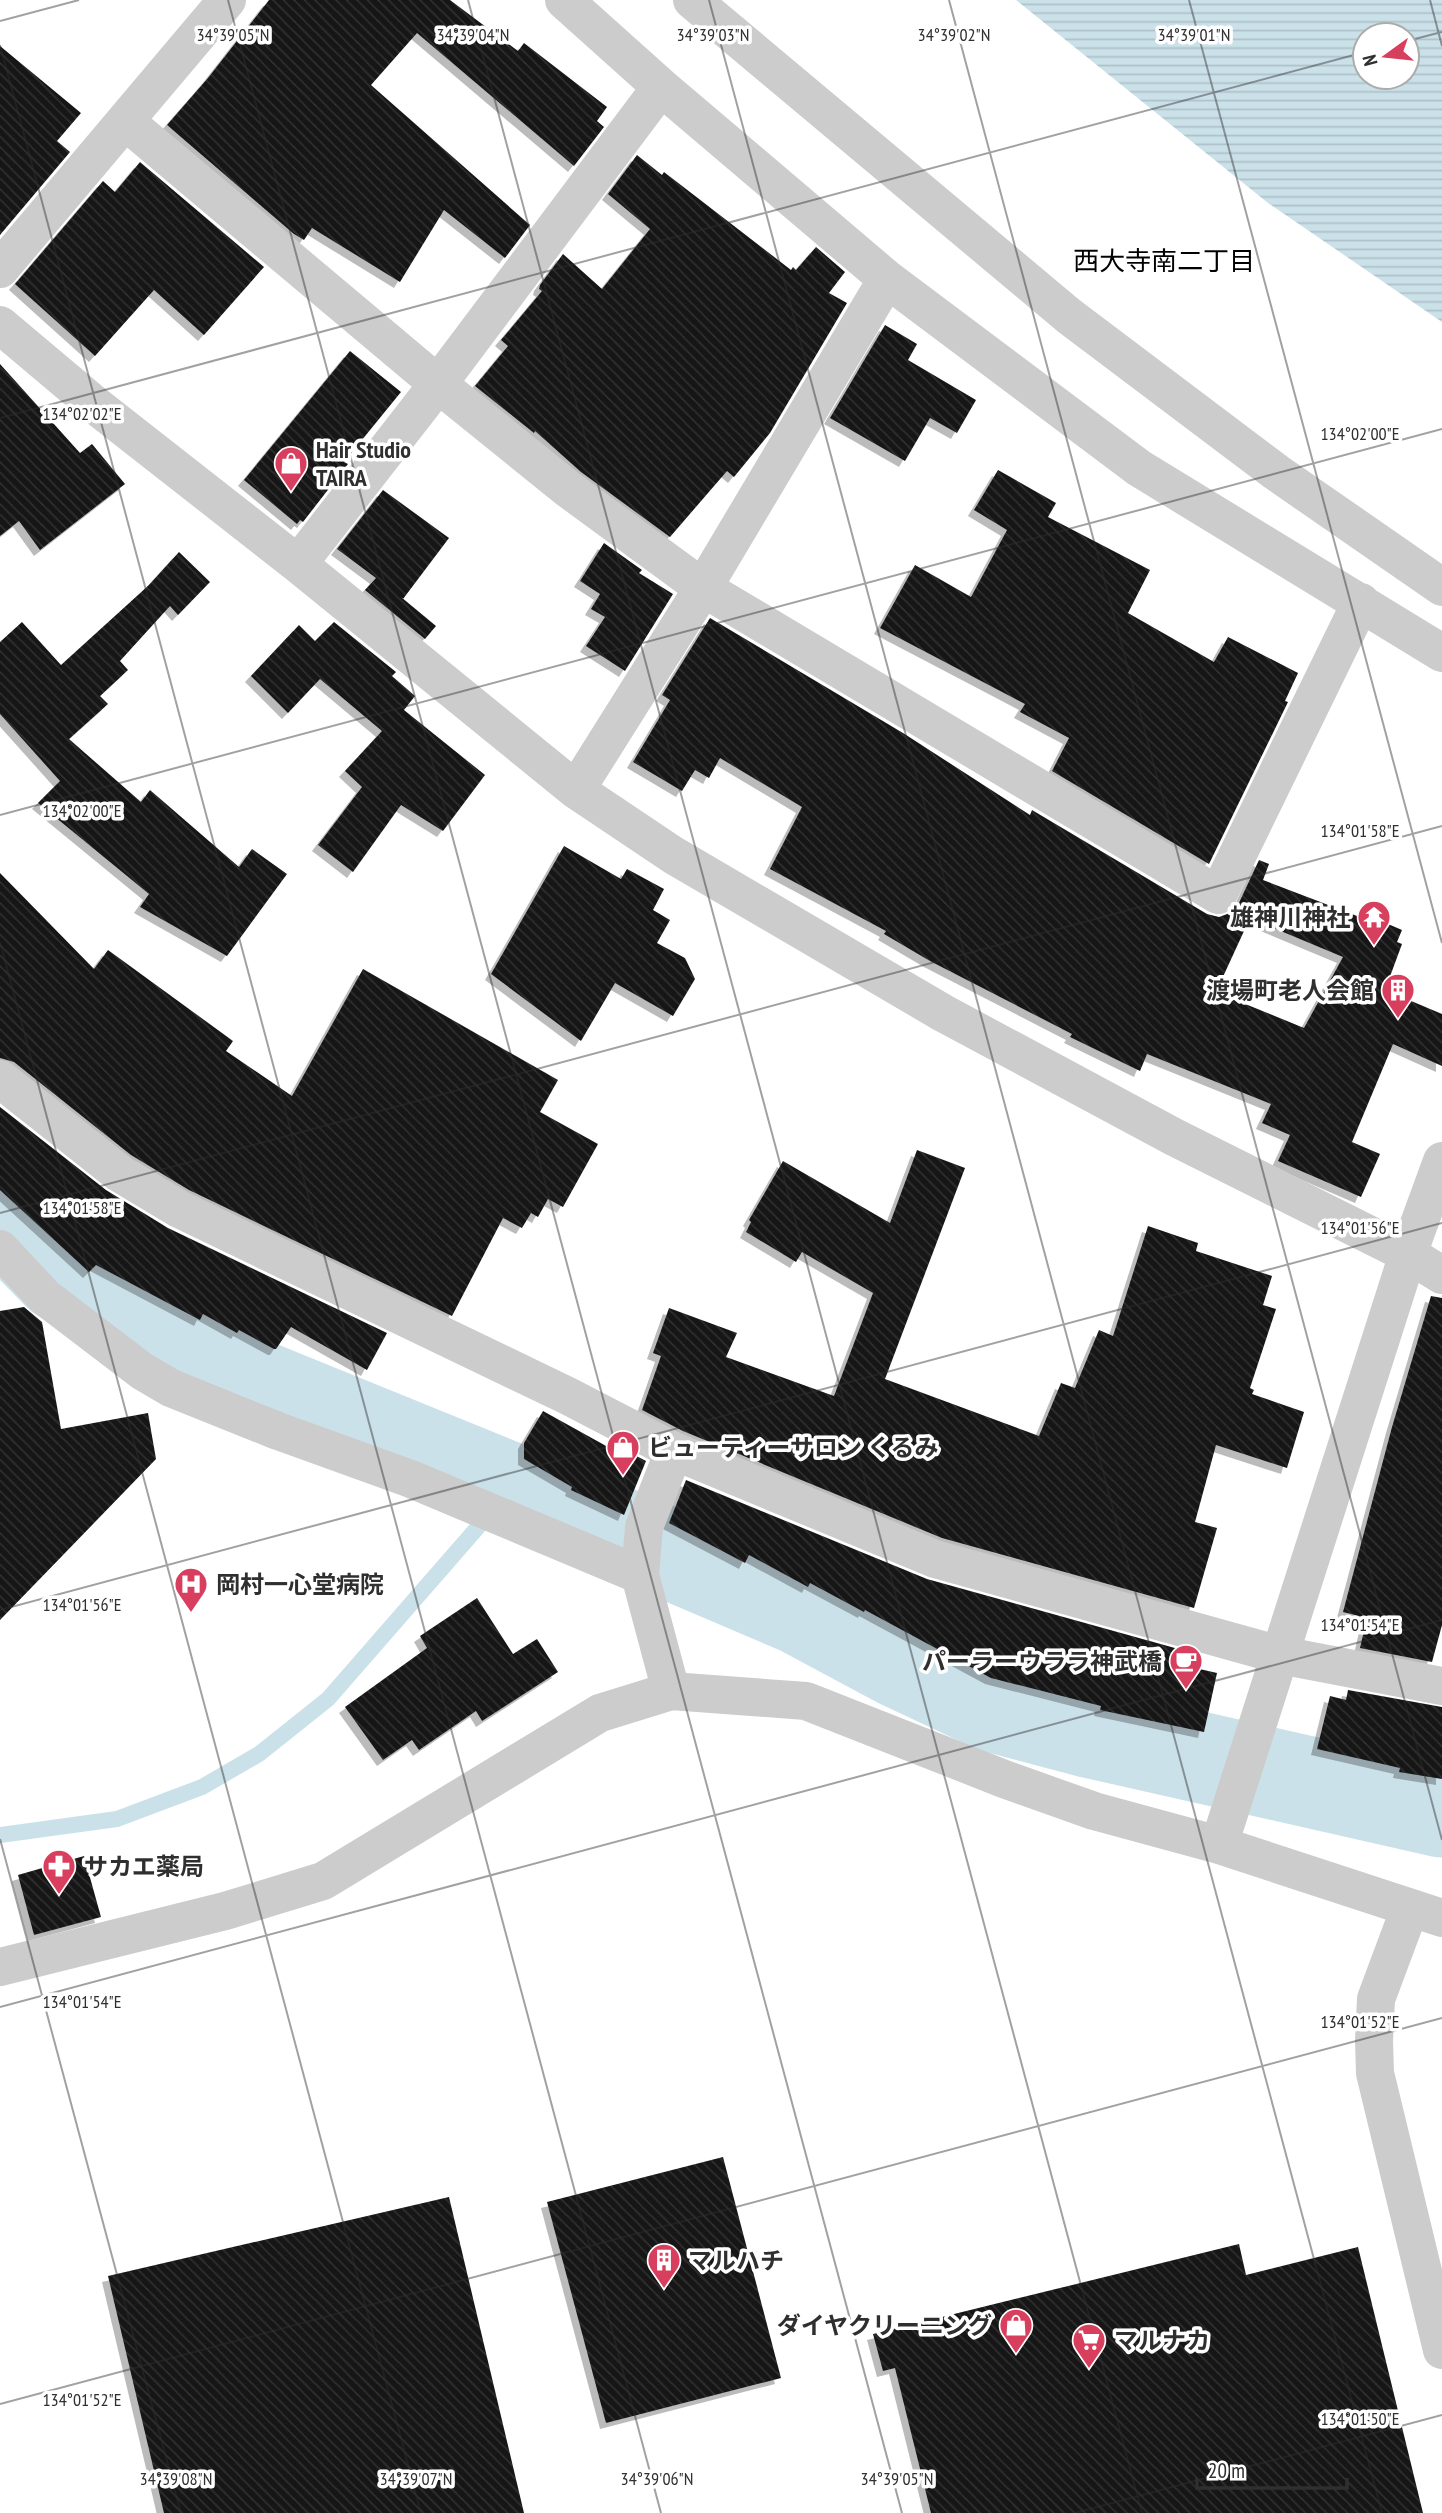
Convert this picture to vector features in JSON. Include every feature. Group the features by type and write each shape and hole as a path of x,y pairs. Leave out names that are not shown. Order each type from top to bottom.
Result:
{"street":[{"path":"0,269 227,0"},
{"path":"564,0 661,87 887,278 1139,468 1442,653"},
{"path":"692,0 1069,316 1276,472 1442,587"},
{"path":"298,564 438,384 661,87"},
{"path":"125,121 438,384 568,489 703,588 1218,895 1361,603"},
{"path":"576,790 703,588 887,278"},
{"path":"0,325 95,405 298,564 576,790 673,855 943,1013 1174,1137 1408,1254 1442,1275"},
{"path":"0,1079 119,1172 179,1209 568,1396 674,1451 935,1559 1280,1655 1442,1686"},
{"path":"1219,1845 1408,1254 1442,1161"},
{"path":"0,1249 45,1297 142,1371 171,1388 278,1431 411,1479 641,1554"},
{"path":"671,1691 641,1554 674,1451"},
{"path":"0,1967 225,1911 323,1881 600,1713 671,1691 806,1701 1004,1779 1094,1811 1219,1845 1426,1913 1376,1999 1375,2073 1442,2350"}],"water":[{"path":"1016,0 1442,0 1442,322 1268,203"}],"building":[{"path":"269,0 450,0 518,51 524,43 607,107 597,121 604,127 574,166 417,33 371,85 530,225 505,258 444,210 400,282 312,228 304,240 294,234 167,125"},
{"path":"0,46 81,113 57,141 70,152 0,235"},
{"path":"637,155 662,175 664,172 791,270 793,267 796,270 816,247 845,272 829,293 847,303 770,433 734,477 727,471 670,537 581,472 535,431 534,433 475,386 508,346 501,340 542,291 539,289 540,285 563,254 602,289 650,229 608,194"},
{"path":"140,162 264,267 204,335 154,290 95,356 15,284 103,181 115,192"},
{"path":"885,325 917,344 908,360 976,400 957,433 930,418 905,461 830,418"},
{"path":"350,351 401,392 344,462 348,464 303,522 300,520 297,524 244,480"},
{"path":"0,364 80,453 92,444 125,484 40,550 19,521 0,536"},
{"path":"998,470 1056,503 1048,517 1150,570 1128,613 1214,662 1228,637 1298,673 1285,701 1288,702 1209,864 1052,771 1069,738 1020,712 1025,704 880,628 915,565 971,597 1007,530 974,510"},
{"path":"383,490 449,538 403,599 436,626 425,639 365,590 376,578 337,549"},
{"path":"604,543 642,570 639,573 673,594 625,671 586,646 605,617 591,609 600,594 580,581"},
{"path":"179,552 210,582 178,615 170,606 120,661 128,670 100,696 108,704 69,739 141,802 150,790 239,867 252,849 287,874 227,956 140,907 149,894 38,803 60,781 0,714 0,642 22,622 61,665 149,585"},
{"path":"710,618 903,733 1030,815 1032,810 1207,914 1219,917 1230,913 1238,905 1259,860 1269,864 1263,880 1365,919 1367,915 1402,930 1397,942 1402,944 1385,990 1442,1014 1442,1066 1393,1044 1352,1142 1380,1154 1361,1197 1278,1161 1290,1135 1262,1123 1271,1104 1147,1054 1140,1071 1070,1037 1072,1034 930,961 884,934 886,931 770,869 802,807 720,758 709,778 695,770 682,791 633,762 670,700 662,695","holes":["1250,918 1343,957 1304,1028 1216,992"]},
{"path":"334,622 396,672 392,676 415,696 404,710 485,775 443,831 401,805 353,872 318,845 362,787 345,771 382,731 320,679 288,713 251,676 299,625 315,641"},
{"path":"564,846 621,879 627,869 664,889 653,910 670,920 657,943 685,958 695,979 673,1016 615,983 581,1041 491,974"},
{"path":"0,873 94,969 108,950 233,1041 226,1051 292,1096 363,969 558,1080 540,1112 598,1144 563,1207 548,1199 538,1217 531,1213 522,1228 503,1218 452,1316 189,1190 131,1155 14,1062 0,1058"},
{"path":"0,1107 106,1190 168,1228 387,1333 367,1370 291,1327 274,1349 203,1314 200,1320 96,1265 89,1272 0,1190"},
{"path":"917,1150 965,1168 885,1379 1039,1436 1061,1383 1075,1388 1099,1330 1113,1336 1148,1226 1198,1243 1196,1251 1272,1276 1263,1305 1276,1309 1250,1388 1254,1390 1252,1394 1304,1412 1287,1468 1216,1445 1195,1522 1217,1528 1194,1608 942,1538 683,1431 642,1410 661,1356 653,1353 669,1308 737,1333 726,1357 834,1396 873,1293 802,1252 796,1262 746,1232 751,1222 749,1220 783,1161 890,1223"},
{"path":"1431,1296 1442,1298 1442,1625 1432,1662 1360,1648 1367,1618 1343,1612 1392,1427"},
{"path":"24,1307 42,1322 61,1429 148,1413 156,1459 0,1620 0,1311"},
{"path":"543,1411 626,1457 627,1451 646,1461 624,1515 571,1490 572,1487 524,1459 524,1443"},
{"path":"686,1480 927,1579 1182,1650 1178,1664 1217,1673 1204,1732 1100,1710 1101,1706 991,1678 810,1583 808,1587 749,1555 745,1563 669,1523"},
{"path":"477,1598 513,1654 537,1639 558,1672 482,1721 476,1711 419,1750 412,1740 383,1760 345,1707 427,1648 420,1636"},
{"path":"1348,1690 1442,1707 1442,1779 1399,1772 1400,1768 1317,1749 1330,1696 1346,1700"},
{"name":"サカエ薬局","path":"84,1856 101,1917 34,1935 18,1875"},
{"name":"マルハチ","path":"723,2157 781,2378 606,2423 547,2202"},
{"path":"449,2197 524,2513 164,2513 108,2276"},
{"path":"1239,2244 1246,2275 1358,2247 1423,2513 931,2513 895,2368 883,2371 873,2334"}],"waterway":[{"path":"0,1215 60,1276 230,1374 628,1536 799,1609 896,1661 994,1707 1088,1732 1442,1812"},
{"path":"496,1499 502,1486"},
{"path":"0,1835 117,1819 202,1787 259,1754 328,1699 478,1527"}],"place":[{"name":"Hair Studio TAIRA","path":"291,493"},
{"name":"雄神川神社","path":"1374,947"},
{"name":"渡場町老人会館","path":"1398,1020"},
{"name":"ビューティーサロン くるみ","path":"623,1477"},
{"name":"岡村一心堂病院","path":"191,1614"},
{"name":"パーラーウララ神武橋","path":"1186,1691"},
{"name":"サカエ薬局","path":"59,1896"},
{"name":"マルハチ","path":"664,2290"},
{"name":"ダイヤクリーニング","path":"1016,2355"},
{"name":"マルナカ","path":"1089,2370"}],"district":[{"name":"西大寺南二丁目","path":"1164,260"}]}
